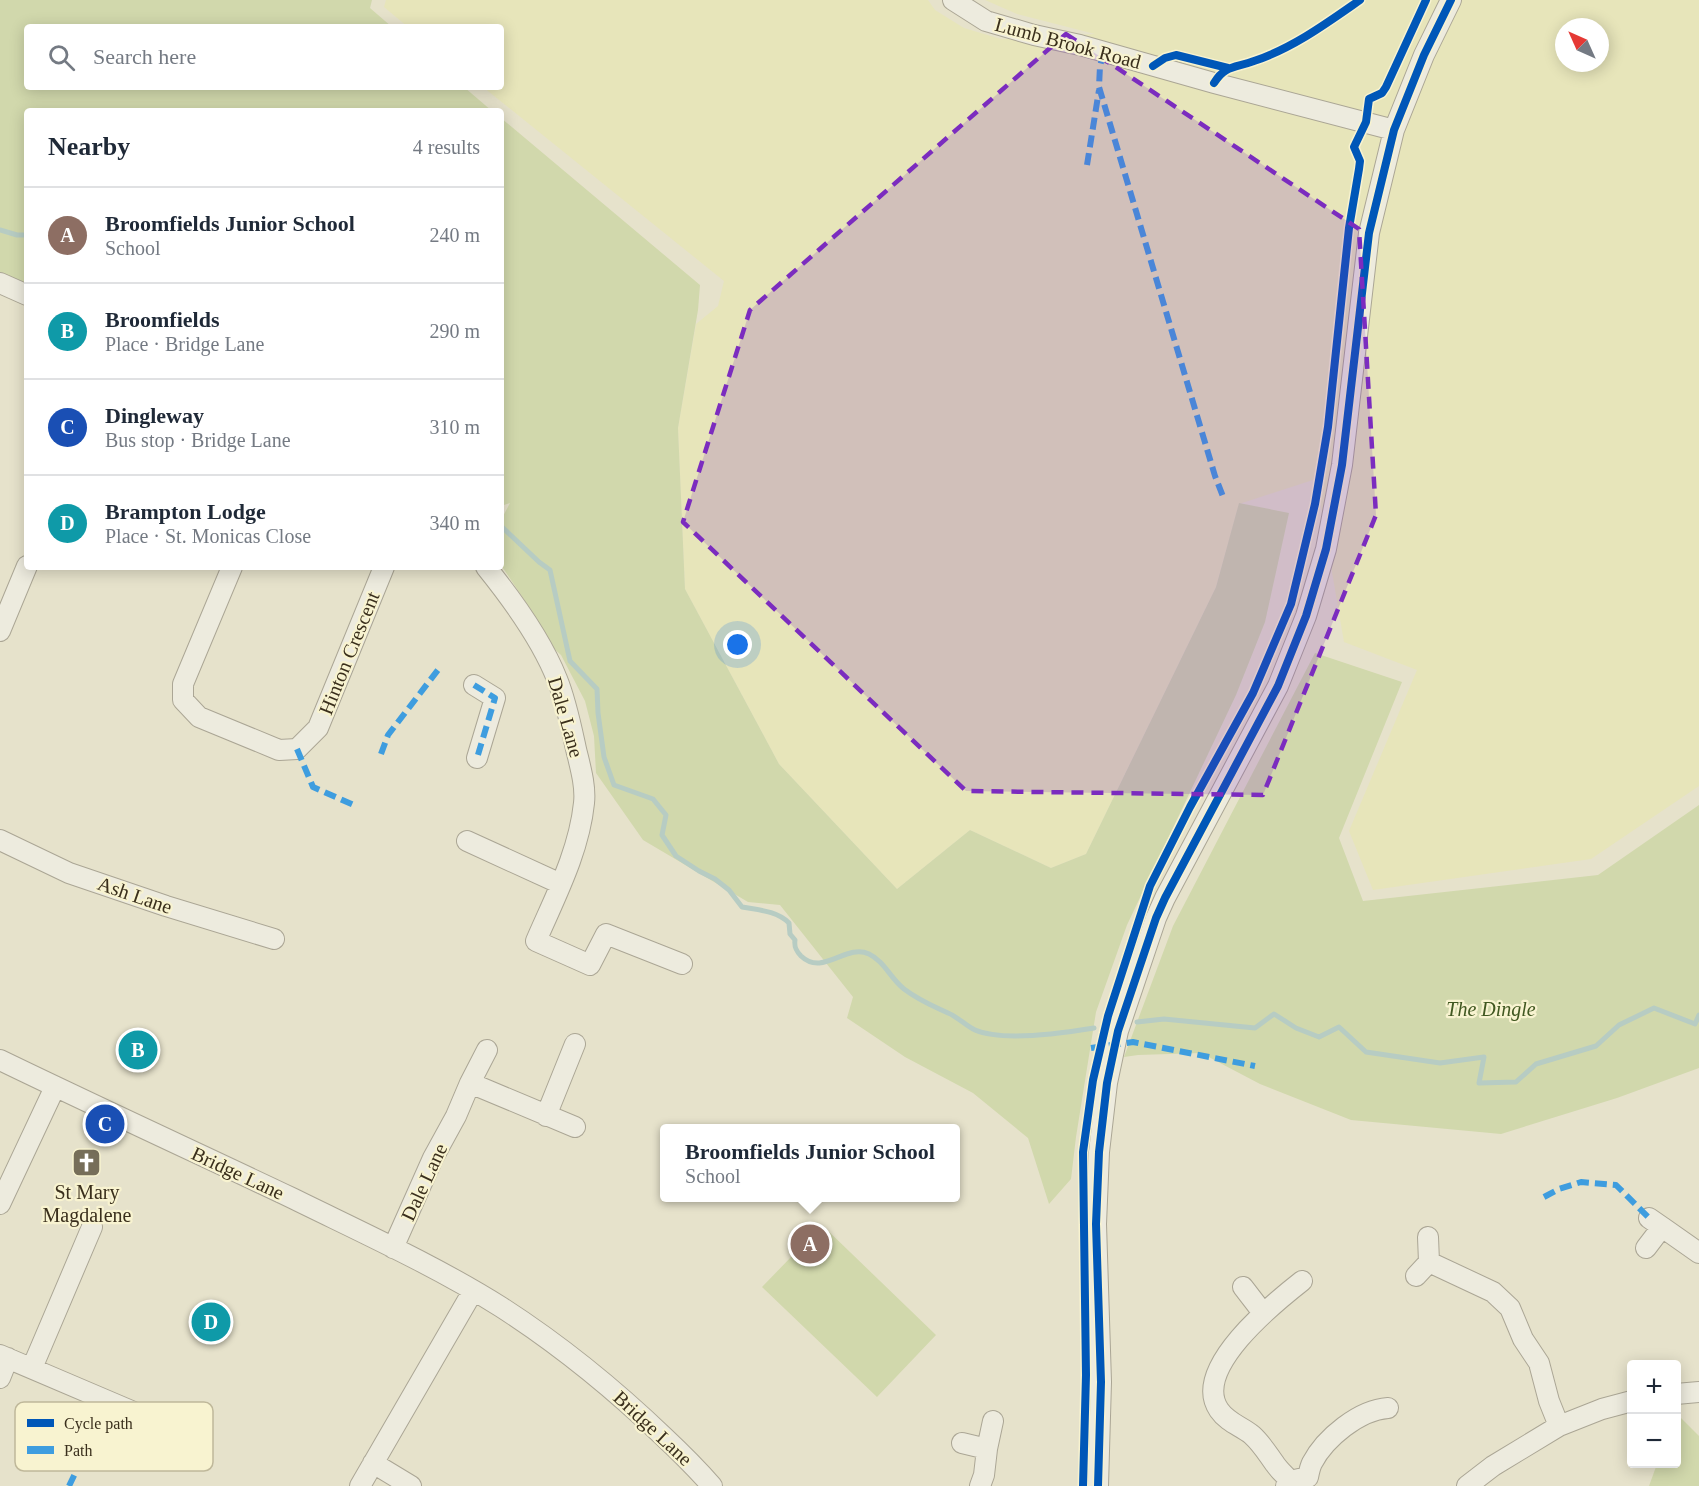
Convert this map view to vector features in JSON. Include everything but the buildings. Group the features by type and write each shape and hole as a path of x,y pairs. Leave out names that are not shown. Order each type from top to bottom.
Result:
{"street":[{"name":"Lumb Brook Road","path":"953,0 986,21 1394,130"},
{"path":"1098,1486 1101,1382 1096,1214 1099,1152 1107,1083 1118,1031 1160,908 1278,686 1306,616 1326,549 1342,465 1370,233 1394,130 1424,55 1450,0"},
{"path":"0,284 24,294"},
{"path":"0,631 25,570"},
{"name":"Hinton Crescent","path":"231,570 183,684 183,700 199,717 279,750 297,749 318,728 383,570"},
{"name":"Dale Lane","path":"488,570 549,662 560,687 571,724 584,790 585,802 580,831 561,884 536,941 590,965 606,934 682,964"},
{"path":"474,685 495,698 477,758"},
{"name":"Ash Lane","path":"0,840 69,873 274,939"},
{"path":"467,841 561,884"},
{"path":"546,1116 575,1044"},
{"name":"Dale Lane","path":"393,1248 433,1158 487,1050"},
{"name":"Bridge Lane","path":"0,1060 393,1248 500,1307 604,1382 652,1425 712,1486"},
{"path":"470,1083 574,1127"},
{"path":"0,1204 55,1087"},
{"path":"1646,1248 1656,1222 1699,1253"},
{"path":"32,1368 92,1227"},
{"path":"1428,1237 1422,1269 1493,1292 1510,1308 1524,1339 1539,1363 1549,1401 1559,1426"},
{"path":"1303,1277 1263,1313 1229,1351 1215,1380 1213,1394 1218,1409 1228,1420 1251,1434 1264,1446 1275,1464 1301,1482 1312,1463 1336,1433 1358,1418 1378,1409 1393,1409"},
{"path":"1243,1287 1263,1313"},
{"path":"360,1486 473,1291"},
{"path":"0,1378 4,1357 111,1402"},
{"path":"1681,1394 1699,1392"},
{"path":"1467,1486 1493,1466 1559,1426 1602,1409 1627,1402"},
{"path":"980,1486 993,1421"},
{"path":"962,1443 987,1449"},
{"path":"373,1463 411,1486"}],"highlighted area":[{"path":"1066,34 1359,229 1376,515 1263,795 966,791 683,522 750,310"}],"shaded area":[{"path":"386,0 928,0 935,10 964,28 1001,39 1095,34 1017,14 985,0 1699,0 1699,786 1591,859 1373,890 1349,831 1417,670 1344,642 1316,479 1239,504 1216,587 1086,854 1051,868 970,830 897,889 779,764 685,589 678,428 696,324 718,306 724,281 487,90 504,90 504,24 404,24 384,7"}],"green space":[{"path":"0,0 372,0 370,8 389,24 24,24 24,90 468,90 488,108 24,108 24,292 0,283"},
{"path":"504,121 700,285 698,310 678,428 685,589 779,764 897,889 970,830 1051,868 1086,854 1216,587 1239,503 1289,513 1265,622 1236,695 1127,925 1096,1012 1071,1179 1049,1204 1028,1138 973,1093 905,1057 847,1018 853,997 780,905 748,902 643,840 596,773 594,736 585,701 561,655 550,645 531,610 504,570 504,514 510,503 504,505"},
{"name":"The Dingle","path":"1315,653 1402,682 1339,838 1363,901 1598,875 1699,805 1699,1068 1617,1098 1501,1134 1351,1120 1260,1084 1201,1053 1124,1057 1173,926"},
{"path":"822,1225 936,1335 877,1397 762,1287"},
{"path":"1681,1418 1699,1436 1699,1486 1649,1486 1656,1468 1681,1468"}],"waterway":[{"path":"0,230 24,235"},
{"path":"504,529 550,570 570,661 597,689 604,757 614,785 653,799 666,815 662,835 676,856 715,879 729,890 742,907 767,912 784,919 789,923 790,934 795,940 797,951 809,961 818,963 852,953 869,954 879,961 904,989 975,1030 987,1034 1017,1036 1094,1028"},
{"path":"1137,1022 1164,1019 1255,1028 1274,1014 1296,1028 1319,1037 1339,1027 1366,1052 1440,1063 1484,1057 1479,1083 1516,1082 1536,1064 1596,1046 1619,1025 1654,1008 1695,1024 1699,1015"}],"marked path":[{"path":"1104,52 1100,66 1099,87 1215,476 1224,499"},
{"path":"1087,165 1099,90"},
{"path":"381,754 388,735 441,666"},
{"path":"474,685 495,698 477,758"},
{"path":"297,749 313,787 356,806"},
{"path":"1091,1048 1133,1042 1255,1066"},
{"path":"1544,1197 1581,1182 1616,1185 1649,1218"},
{"path":"69,1486 76,1471"}],"cycle path":[{"path":"1214,83 1226,70 1282,49 1360,0"},
{"path":"1083,1486 1086,1375 1083,1152 1093,1080 1108,1016 1150,886 1190,807 1253,693 1291,604 1315,504 1328,427 1349,228 1360,161 1354,147 1366,122 1369,99 1382,93 1386,87 1426,0"},
{"path":"1098,1486 1101,1382 1096,1224 1099,1152 1107,1083 1118,1031 1156,918 1165,898 1278,686 1306,616 1326,549 1342,465 1369,233 1394,130 1424,55 1451,0"},
{"path":"1153,66 1165,58 1176,55 1228,68"}],"place":[{"name":"Broomfields","path":"138,1050"},
{"name":"Dingleway","path":"105,1124"},
{"name":"St Mary Magdalene","path":"87,1162"},
{"name":"Broomfields Junior School","path":"810,1244"},
{"name":"Brampton Lodge","path":"211,1322"}]}
